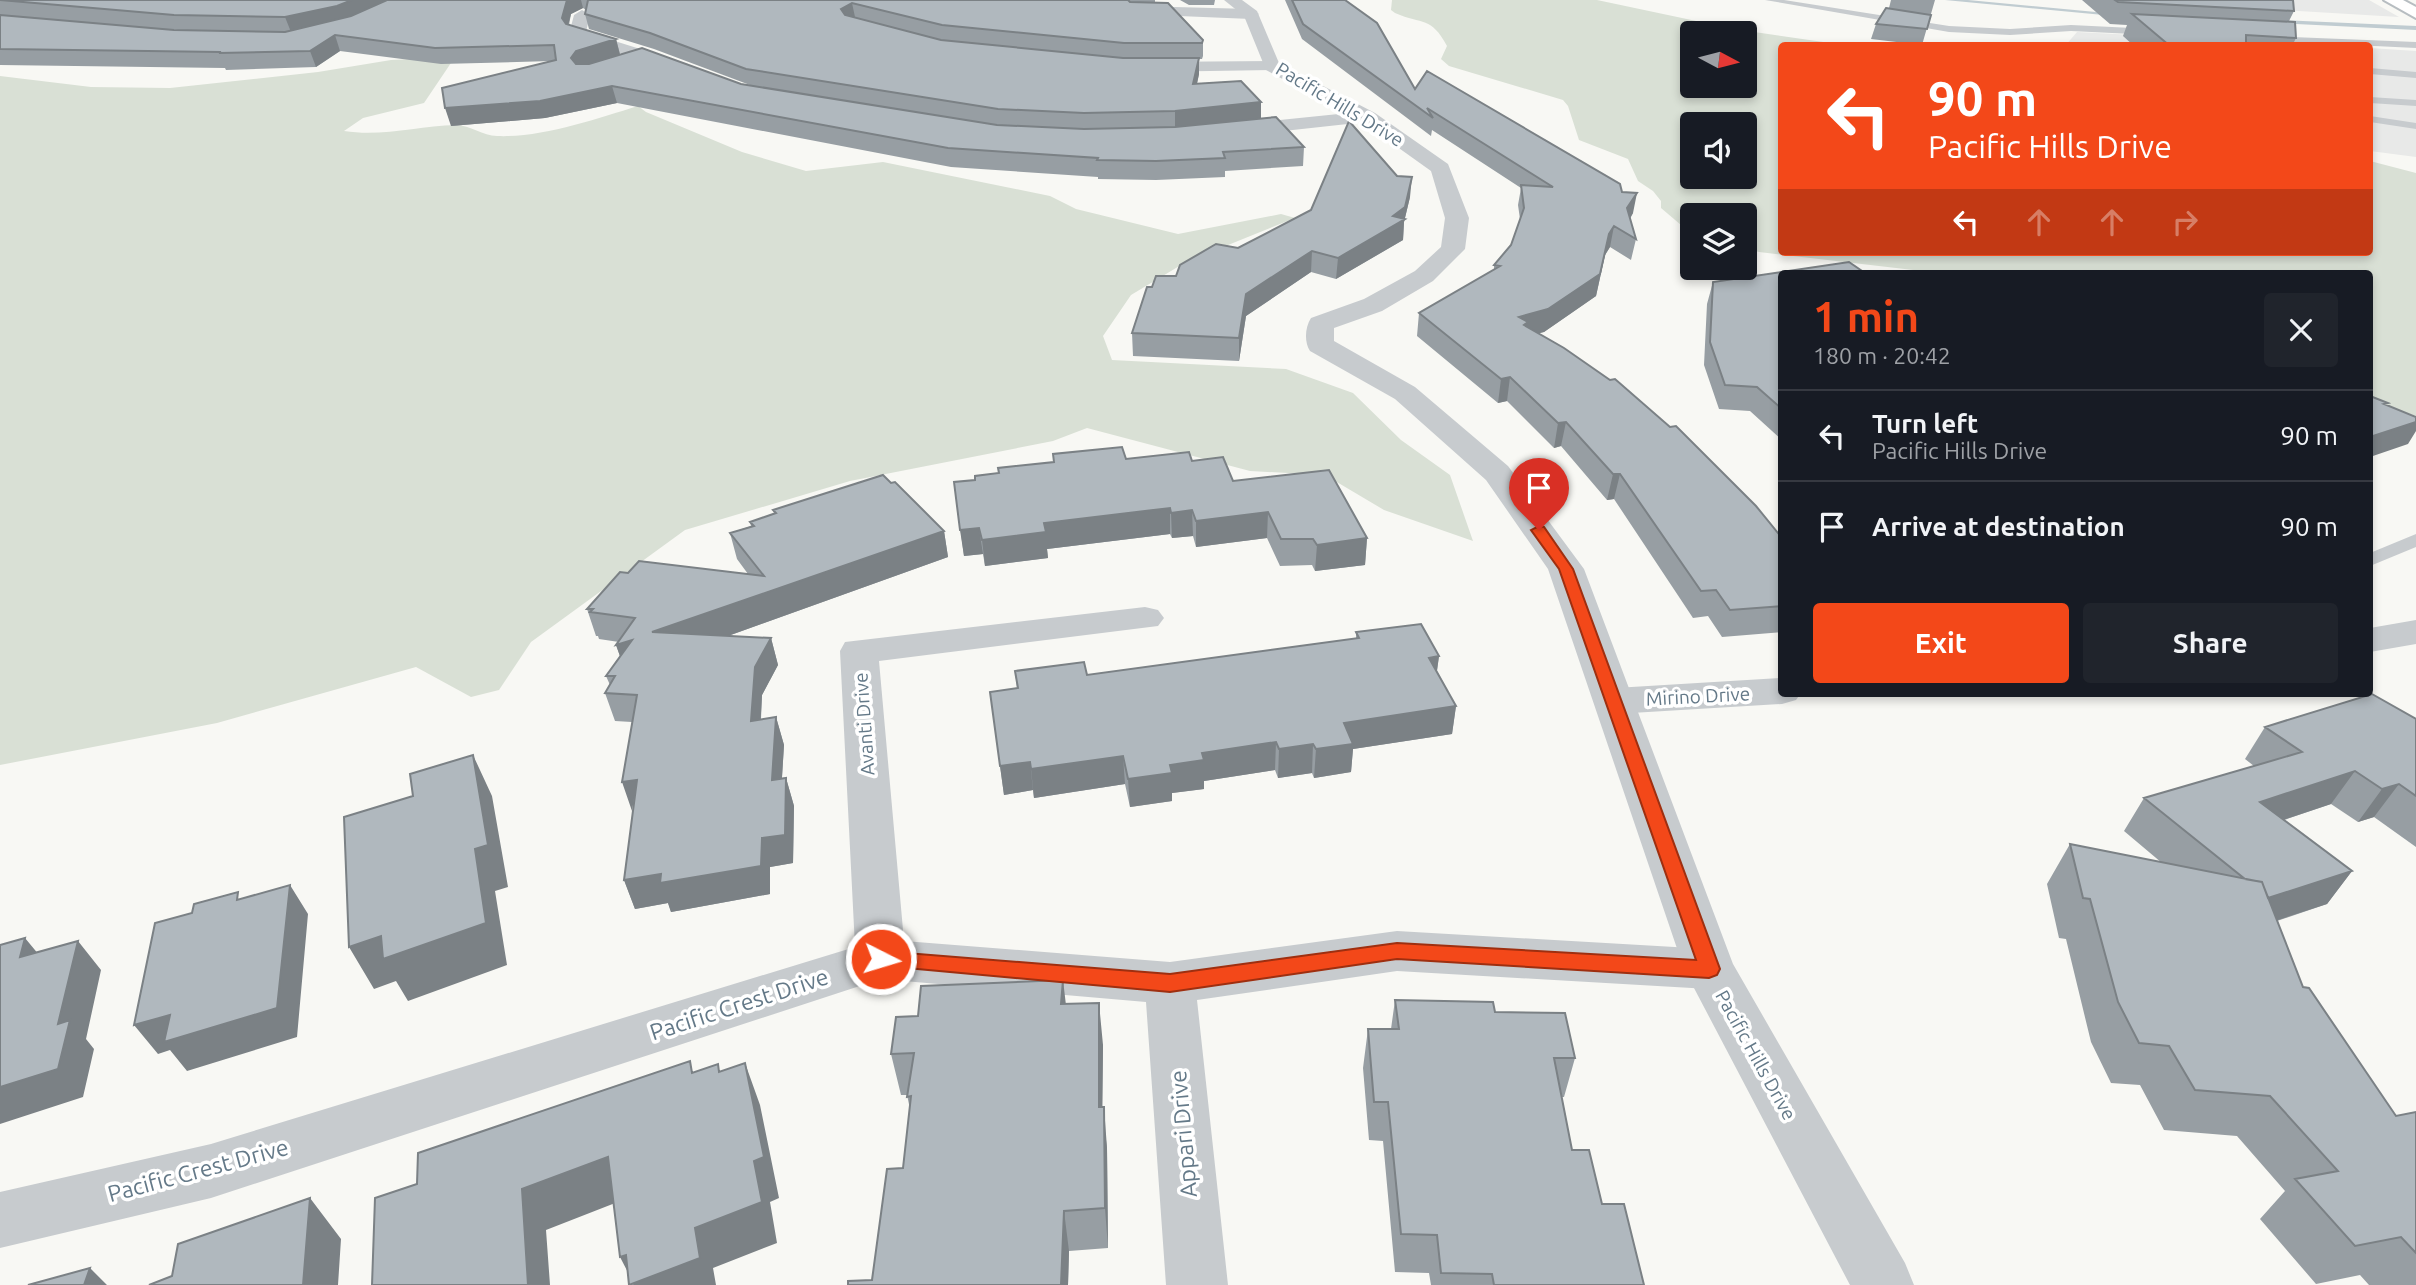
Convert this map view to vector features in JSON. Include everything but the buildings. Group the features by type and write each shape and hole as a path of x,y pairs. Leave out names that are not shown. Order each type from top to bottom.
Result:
{"main road":[{"path":"2392,0 2415,13"}],"street":[{"path":"1136,11 1242,7"},
{"name":"Pacific Hills Drive","path":"1242,7 1272,66 1368,117 1441,168 1457,218 1453,249 1424,276 1373,304 1321,324 1320,345 1405,393 1497,473 1566,569 1709,969 1883,1285"},
{"path":"582,15 577,34 647,55 696,74"},
{"path":"611,66 647,55"},
{"path":"1124,67 1272,66"},
{"path":"1216,133 1368,117"},
{"name":"Avanti Drive","path":"881,959 859,651 1145,618"},
{"path":"2373,639 2416,632"},
{"name":"Mirino Drive","path":"1615,701 1778,691"},
{"name":"Pacific Crest Drive","path":"0,1220 211,1171 881,959 1170,983 1397,951 1709,969"},
{"name":"Appari Drive","path":"1170,983 1197,1285"}],"lane":[{"path":"1769,0 1949,29 2010,32 2071,28 2161,32"},
{"path":"1944,41 1949,29"},
{"path":"2103,30 2112,37"},
{"path":"2005,42 2010,32"},
{"path":"2255,37 2344,42"},
{"path":"2373,44 2416,46"},
{"path":"2373,71 2416,75"},
{"path":"2373,100 2416,103"},
{"path":"2373,119 2416,125"},
{"path":"2373,559 2416,540"}],"shaded area":[{"path":"1392,0 1597,0 1696,21 1680,21 1680,98 1757,98 1757,32 1823,42 1778,42 1778,254 1757,251 1757,203 1680,203 1680,224 1661,208 1661,201 1653,191 1638,181 1628,159 1579,140 1568,106 1563,100 1449,66 1441,59 1447,46 1436,30 1426,23 1391,10"},
{"path":"2111,0 2369,0 2399,17"},
{"path":"2077,32 2268,42 2068,42"},
{"path":"2373,48 2416,51 2416,157 2373,151"},
{"path":"455,57 424,103 363,118 344,131 386,132 456,125 492,136 514,136 568,127 638,106 646,112 742,152 806,171 883,162 1050,196 1076,209 1178,234 1281,214 1295,218 1186,262 1131,295 1103,336 1112,360 1286,369 1353,393 1401,440 1450,475 1473,541 1384,510 1325,475 1250,471 1087,428 1053,441 850,481 685,530 531,642 499,690 471,697 416,667 217,723 0,765 0,76 91,87 170,88 318,72 391,60"},
{"path":"2373,162 2416,173 2416,416 2373,401 2373,270 1913,270 1793,256 2373,256"}],"waterway":[{"path":"1948,0 2114,14"},
{"path":"2278,22 2416,28"}],"route":[{"path":"881,959 1170,983 1397,951 1709,969 1566,569 1539,530"}]}
